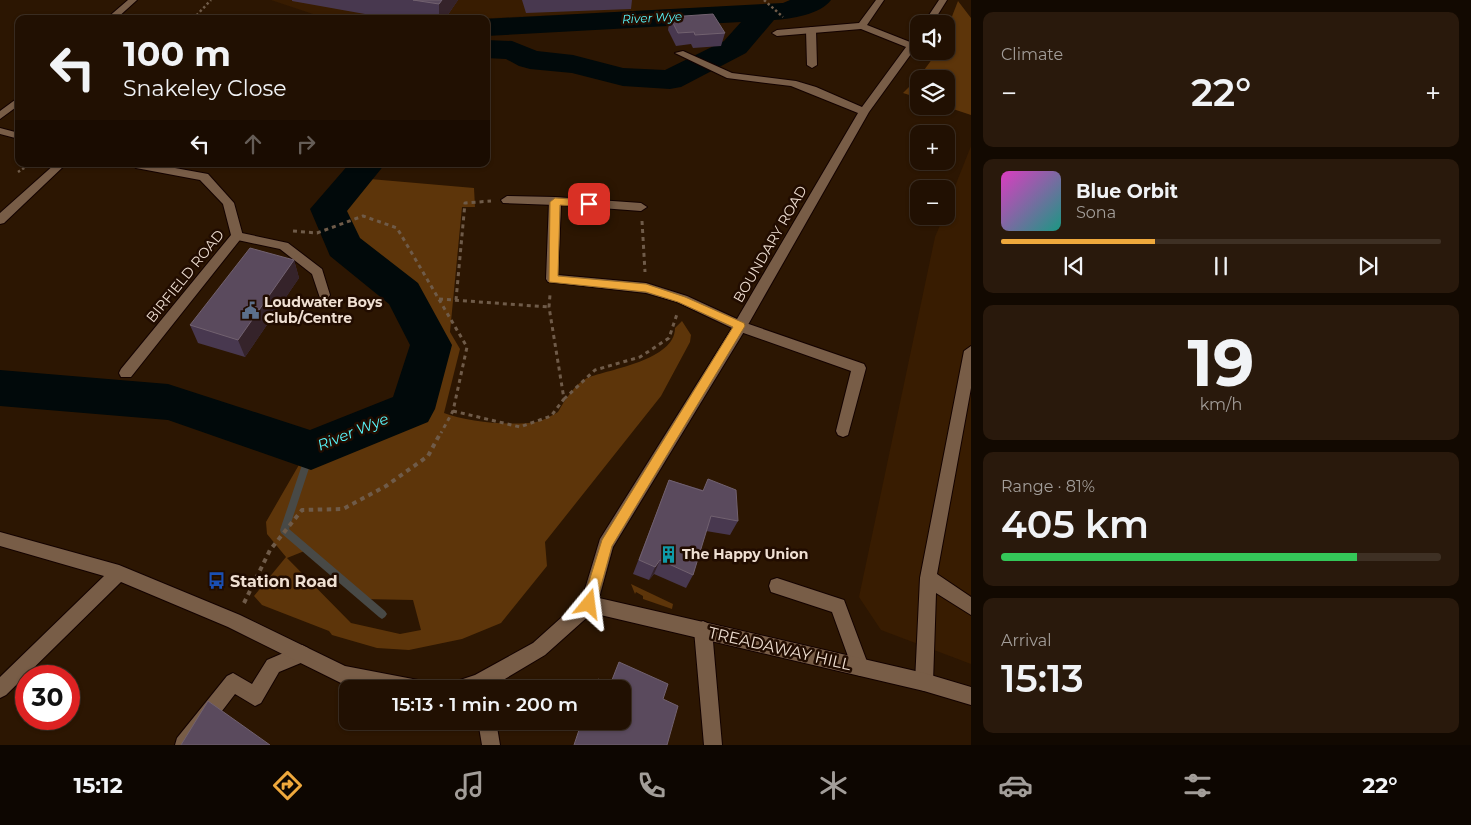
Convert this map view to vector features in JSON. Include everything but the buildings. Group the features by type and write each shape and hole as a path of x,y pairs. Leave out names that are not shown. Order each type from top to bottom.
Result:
{"street":[{"path":"115,15 133,0"},
{"path":"862,26 880,0"},
{"path":"933,15 943,0"},
{"path":"777,33 862,26 910,39"},
{"path":"811,30 812,65"},
{"name":"BOUNDARY ROAD","path":"589,604 606,544 740,326 864,112 910,49"},
{"path":"680,53 730,76 792,83 812,89 864,112"},
{"path":"0,116 15,103"},
{"path":"0,131 15,135"},
{"path":"0,220 58,167"},
{"name":"BIRFIELD ROAD","path":"126,373 237,236 228,204 204,178 151,167"},
{"path":"507,200 641,206"},
{"path":"555,202 552,279 646,288 682,299 740,326 859,368 843,430"},
{"path":"237,236 284,246 318,272 324,295"},
{"path":"924,682 928,578 971,351"},
{"path":"0,539 119,573 234,621 343,675 370,680"},
{"path":"0,689 119,573"},
{"path":"928,578 971,607"},
{"path":"777,586 838,606 860,667"},
{"path":"489,680 539,649 589,604"},
{"name":"TREADAWAY HILL","path":"589,604 924,682 971,696"},
{"path":"703,630 713,745"},
{"path":"184,745 233,682 255,697 273,666 302,654"},
{"path":"488,730 490,745"}],"path":[{"path":"198,15 211,0"},
{"path":"764,0 786,19"},
{"path":"18,172 26,167"},
{"path":"456,300 464,203 507,200"},
{"path":"641,206 646,288"},
{"path":"234,621 270,550 302,510 343,509 386,486 428,456 453,410 466,347 397,228 363,216 317,233"},
{"path":"552,279 549,307 564,399"},
{"path":"439,299 549,307"},
{"path":"453,410 520,427 551,416 564,399 595,370 640,357 669,338 682,299"}],"shaded area":[{"path":"271,0 792,0 781,4 490,18 490,15 316,15"},
{"path":"958,1 971,18 971,115 955,110 955,70 924,70 931,60 955,60 955,15 953,15"},
{"path":"910,86 910,95 903,93"},
{"path":"971,146 971,664 881,630 859,597 935,237 940,225 955,225 955,186"},
{"path":"370,179 474,188 475,207 462,207 450,332 460,349 444,413 465,419 489,422 514,424 536,422 558,412 574,388 587,378 640,362 653,356 672,339 675,328 682,321 691,335 690,342 661,396 545,542 547,566 501,623 462,639 409,650 377,648 332,635 329,631 262,605 254,596 286,557 267,534 266,522 300,463 305,461 307,457 345,442 383,420 399,408 416,387 422,375 425,362 426,348 424,335 415,309 398,288 343,244 326,223 345,185","holes":["307,550 362,599 413,600 421,630 400,634 351,623 287,558"]},
{"path":"631,584 673,604 672,609 643,599 643,596 636,592 635,594"}],"waterway":[{"name":"River Wye","path":"766,12 786,11 817,0"},
{"name":"River Wye","path":"490,27 766,12"},
{"path":"490,49 512,50 530,60 573,64 623,77 670,80 735,47 766,12"},
{"name":"River Wye","path":"0,388 168,402 311,450 412,409 431,345 404,294 344,246 328,209 365,167"},
{"path":"311,450 284,530 382,614"}],"place":[{"name":"Loudwater Boys Club/Centre","path":"250,310"},
{"name":"The Happy Union","path":"668,554"},
{"name":"Station Road","path":"216,581"}],"route":[{"path":"589,204 555,202 552,279 646,288 682,299 740,326 606,544 589,604"}]}
